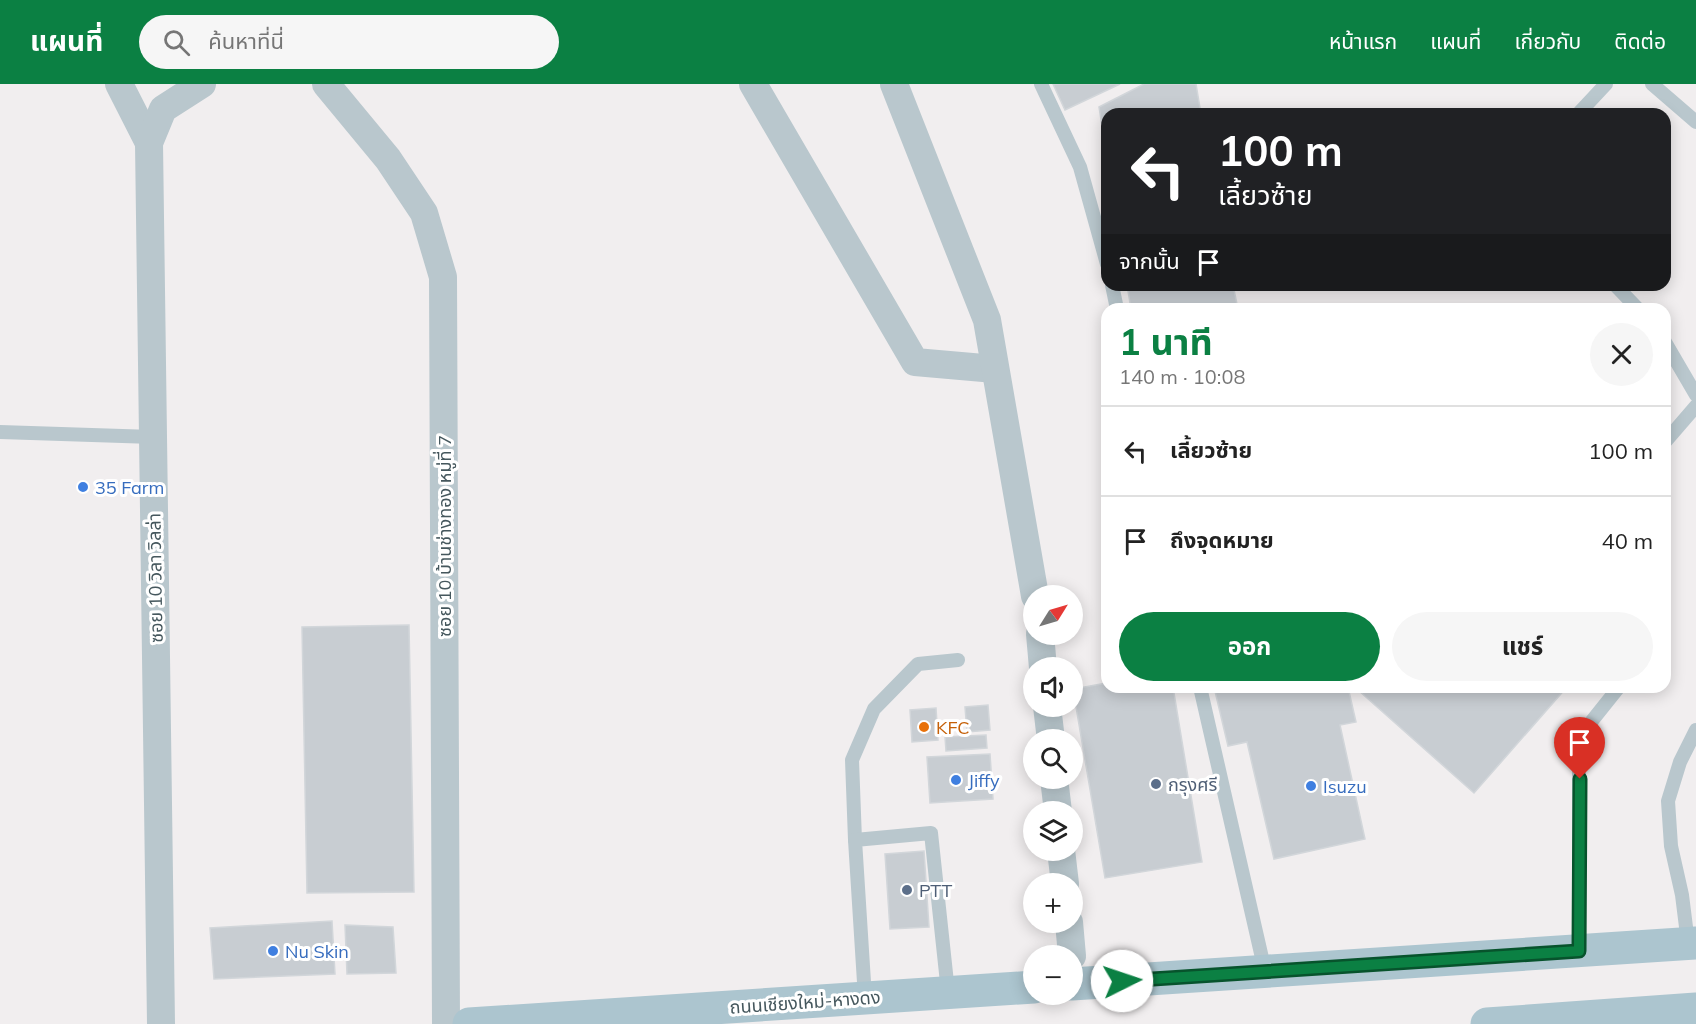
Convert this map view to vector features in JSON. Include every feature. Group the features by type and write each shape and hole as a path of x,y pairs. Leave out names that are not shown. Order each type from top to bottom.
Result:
{"main road":[{"path":"1083,971 1265,971 1692,943"},
{"name":"ถนนเชียงใหม่-หางดง","path":"469,1024 1023,988"},
{"path":"1487,1024 1585,1020 1696,1009"}],"street":[{"path":"119,84 149,143"},
{"name":"ซอย 10 วิลา วิลล่า","path":"161,1024 149,143 163,109 202,84"},
{"name":"ซอย 10 บ้านช่างทอง หมู่ที่ 7","path":"326,84 388,159 424,213 442,277 446,1024"},
{"path":"753,84 915,362 995,369"},
{"path":"894,84 987,320 1033,585"}],"lane":[{"path":"1041,84 1080,168 1101,243"},
{"path":"1584,108 1606,84"},
{"path":"1652,84 1696,123"},
{"path":"1621,291 1632,303"},
{"path":"1671,352 1696,395"},
{"path":"1671,435 1696,406"},
{"path":"0,432 153,437"},
{"path":"865,998 852,760 874,709 918,663 958,660"},
{"path":"1201,693 1265,971"},
{"path":"1579,951 1579,737 1614,693"},
{"path":"1692,943 1671,846 1668,801 1680,762 1696,730"},
{"path":"1680,762 1696,755"},
{"path":"855,840 932,833 948,992"}],"building":[{"path":"1053,84 1120,84 1065,110"},
{"path":"1144,84 1196,84 1200,108 1101,108 1101,120 1099,107"},
{"path":"1128,291 1234,291 1237,303 1130,303"},
{"path":"409,625 414,892 307,893 302,627"},
{"path":"1101,684 1101,693 1174,693 1202,862 1105,878 1083,748 1083,729 1080,729 1078,717 1083,717 1083,687"},
{"path":"1215,693 1349,693 1356,722 1340,725 1365,839 1274,859 1247,742 1228,746"},
{"path":"1361,693 1562,693 1474,793"},
{"path":"988,705 990,730 967,732 965,707"},
{"path":"936,708 938,740 912,742 910,710"},
{"path":"986,735 987,748 946,751 945,737"},
{"path":"990,754 993,799 930,803 927,757"},
{"name":"PTT","path":"924,851 929,927 890,929 885,854"},
{"name":"Nu Skin","path":"332,921 335,974 214,979 210,928"},
{"path":"345,925 393,927 396,973 347,974"}],"place":[{"name":"35 Farm","path":"83,487"},
{"name":"KFC","path":"924,727"},
{"name":"Jiffy","path":"956,780"},
{"name":"กรุงศรี","path":"1156,784"},
{"name":"Isuzu","path":"1311,786"},
{"name":"PTT","path":"907,890"},
{"name":"Nu Skin","path":"273,951"}],"route":[{"path":"1122,981 1579,951 1580,779"}]}
